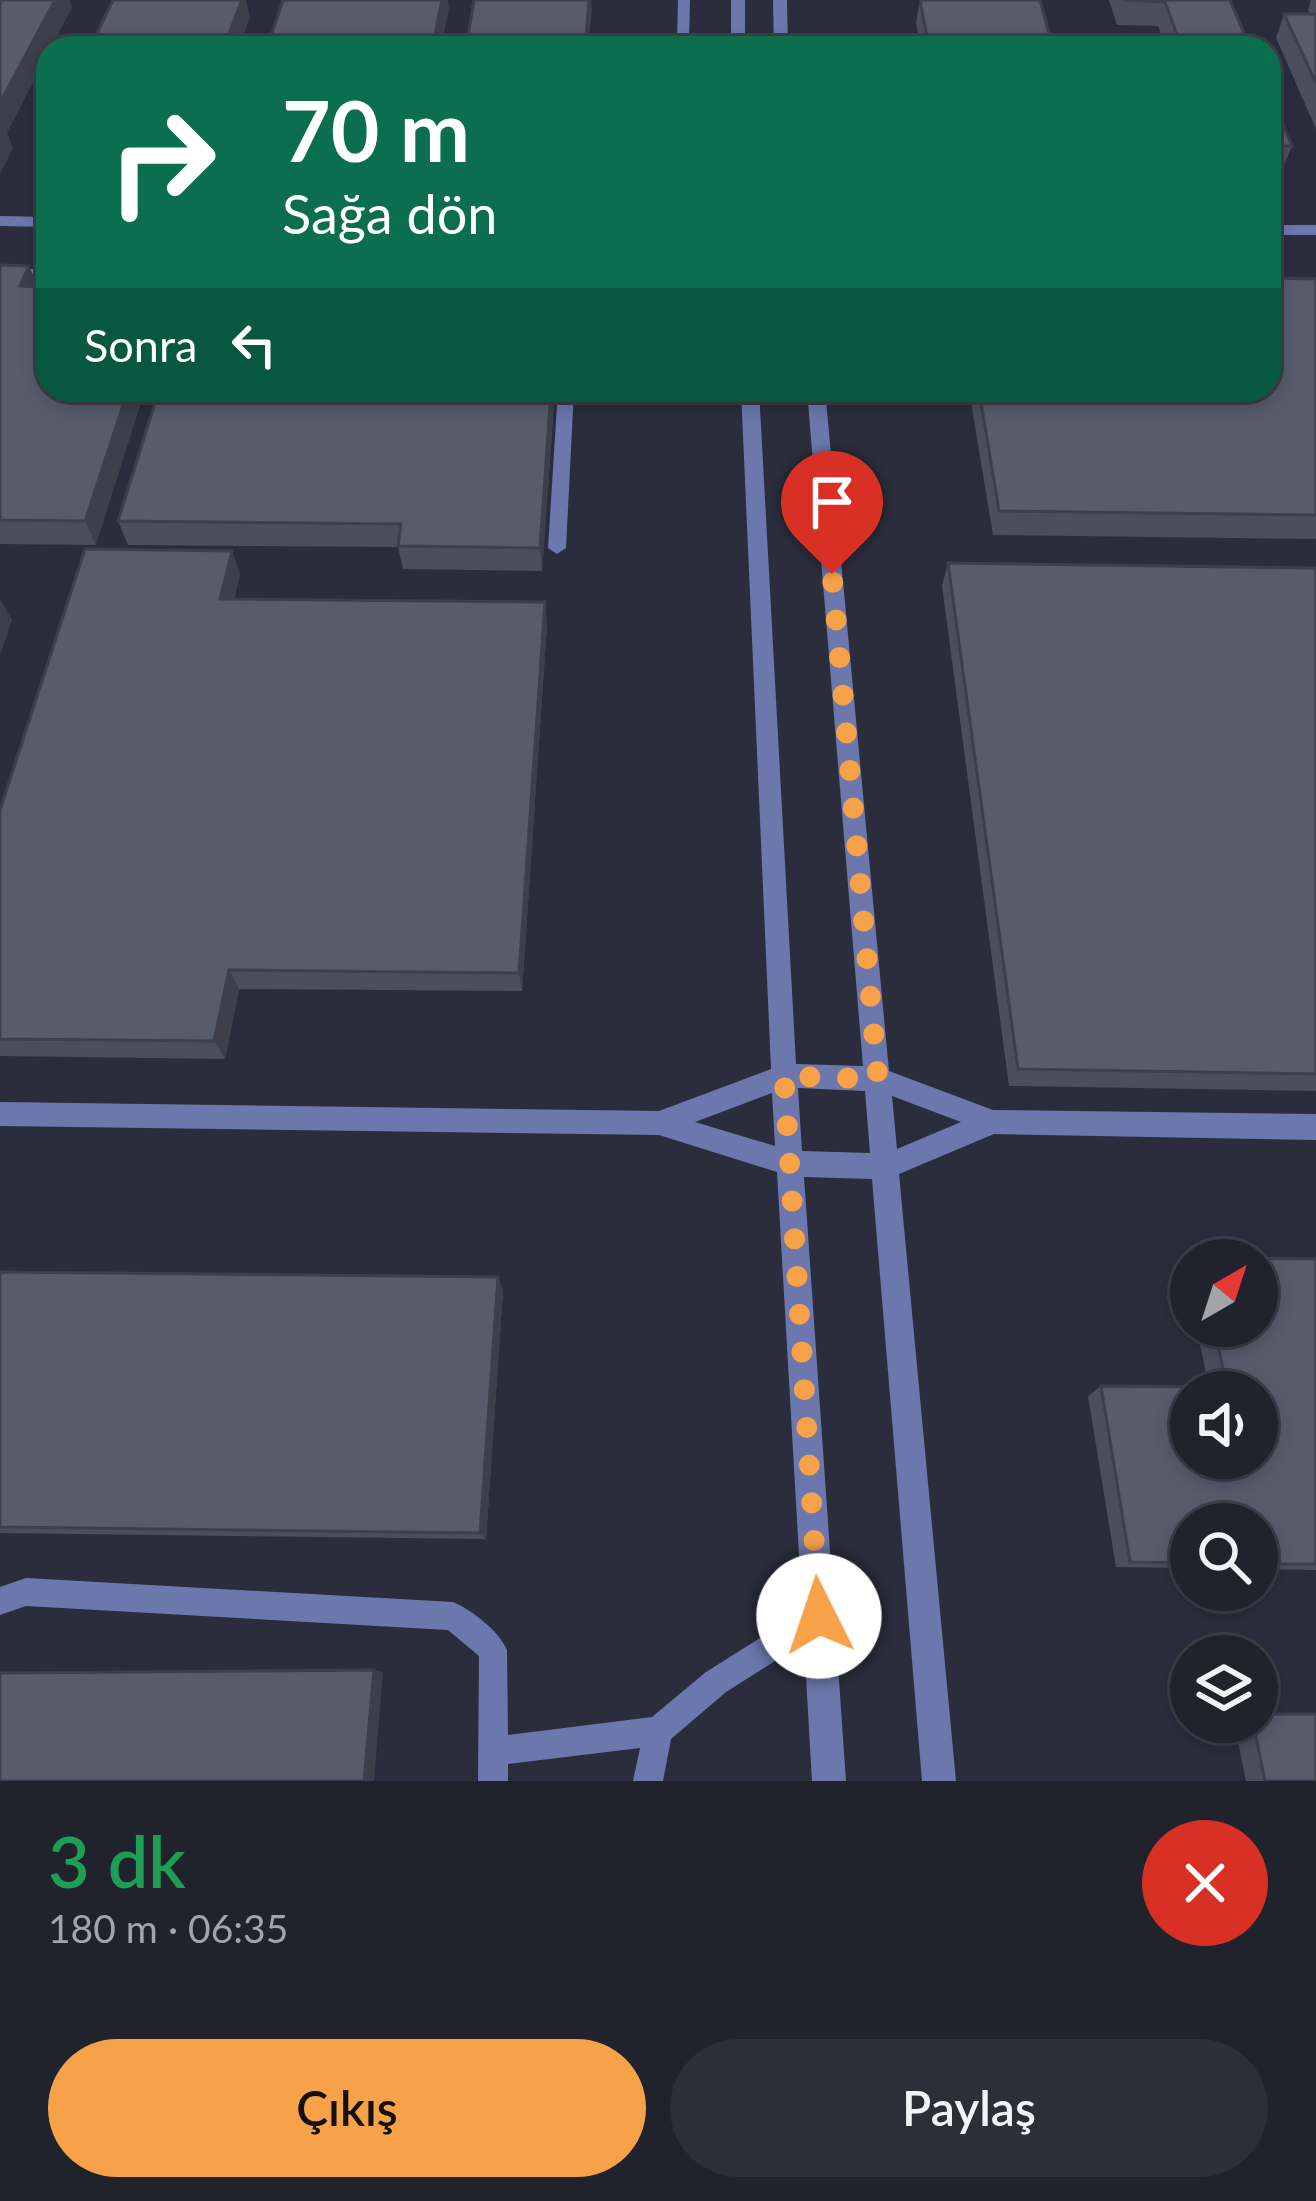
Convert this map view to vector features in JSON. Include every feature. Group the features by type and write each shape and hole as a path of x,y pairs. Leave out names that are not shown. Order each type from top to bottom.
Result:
{"street":[{"path":"738,0 738,36"},
{"path":"780,0 782,36"},
{"path":"0,221 36,222"},
{"path":"1281,230 1316,230"},
{"path":"751,402 784,1076 829,1781"},
{"path":"817,402 939,1781"},
{"path":"659,1123 784,1076 878,1079 993,1122 1316,1127"},
{"path":"0,1114 659,1123 789,1163 885,1167 993,1122"}],"lane":[{"path":"683,36 684,0"},
{"path":"0,274 36,274"},
{"path":"557,548 565,402"},
{"path":"0,1601 26,1592 453,1616 493,1649 494,1766 658,1731 716,1682 819,1616"},
{"path":"648,1781 658,1731"}],"building":[{"path":"0,0 55,0 0,103"},
{"path":"113,0 242,0 228,36 96,36"},
{"path":"283,0 442,0 434,36 271,36"},
{"path":"474,0 589,0 586,36 468,36"},
{"path":"920,0 1040,0 1050,36 927,36"},
{"path":"1123,0 1230,0 1245,36 1178,36 1165,2"},
{"path":"1284,14 1316,14 1316,83"},
{"path":"1281,120 1292,146 1281,146"},
{"path":"0,265 29,266 20,286 36,287 36,402 124,402 85,521 0,520"},
{"path":"1281,278 1316,279 1316,515 999,511 981,402 1281,402"},
{"path":"155,402 550,402 540,548 398,546 401,524 118,521"},
{"path":"85,549 232,551 220,599 545,602 519,973 229,970 214,1041 0,1039 0,810"},
{"path":"948,563 1316,568 1316,1074 1018,1069"},
{"path":"1278,1259 1316,1259 1316,1564 1278,1564 1278,1503 1170,1503 1170,1563 1130,1562 1101,1386 1170,1387 1170,1479 1278,1479 1278,1371 1224,1371 1218,1347 1278,1347"},
{"path":"0,1272 498,1277 480,1533 0,1527"},
{"path":"374,1670 364,1781 0,1781 0,1673"},
{"path":"1278,1714 1316,1714 1316,1781 1265,1781 1257,1743 1278,1743"}],"route":[{"path":"819,1616 784,1076 878,1079 832,574"}]}
